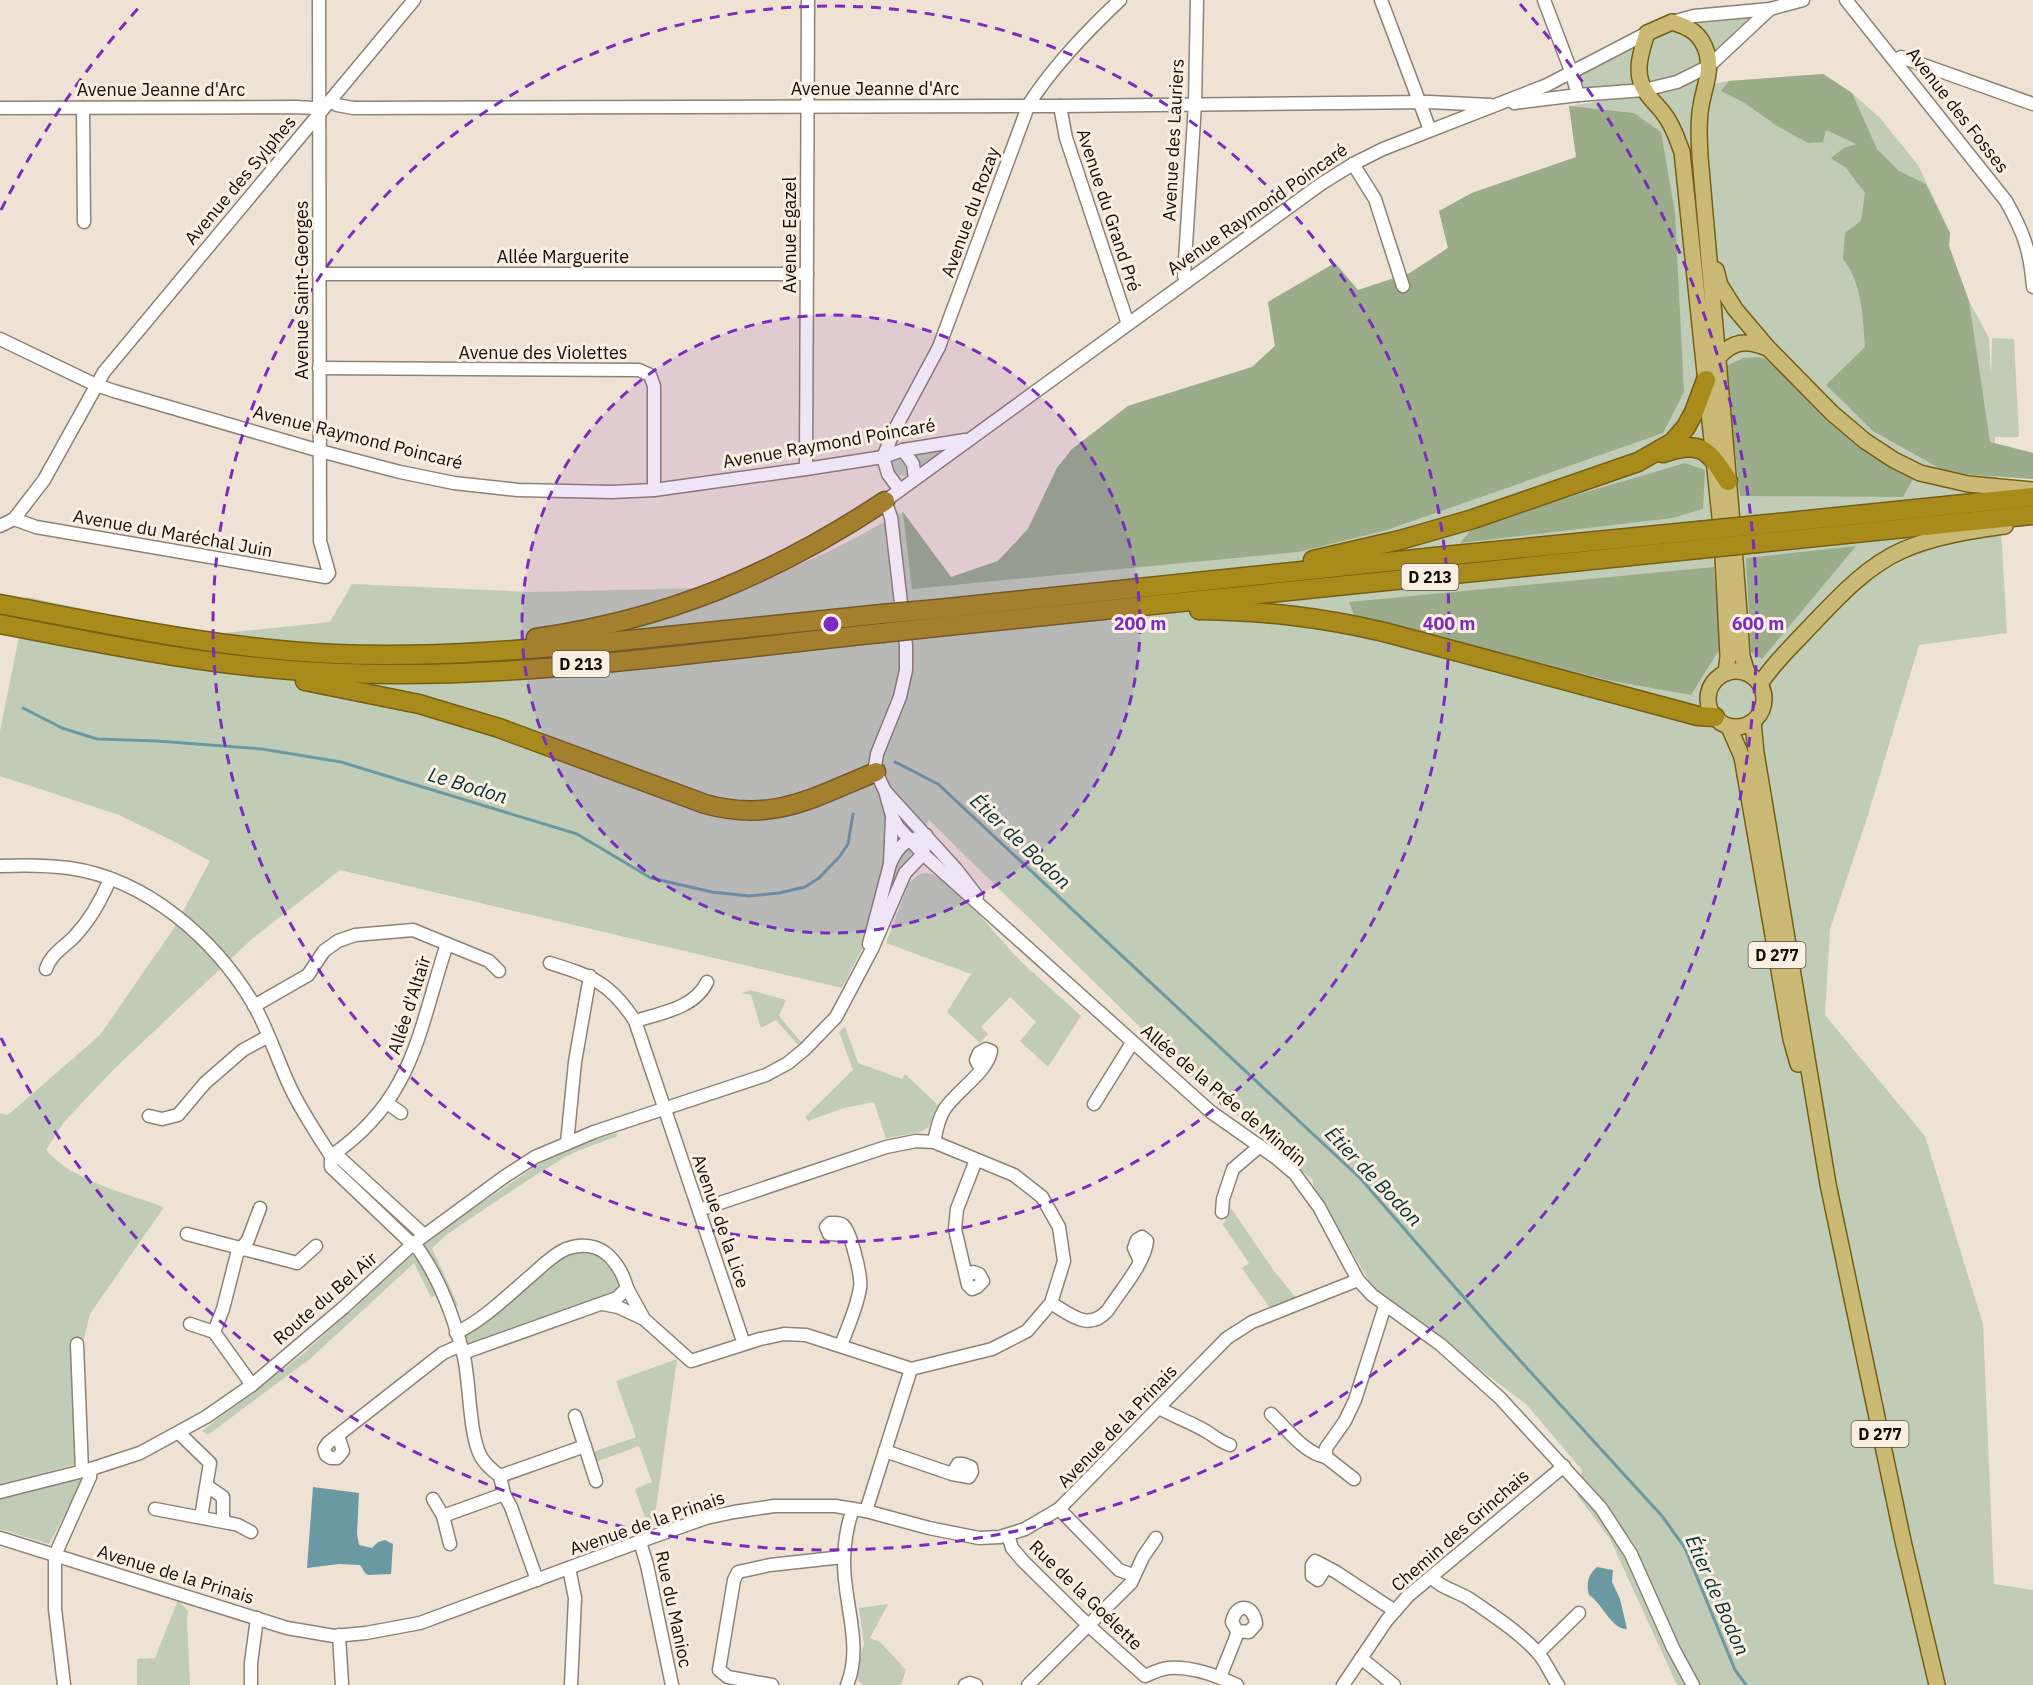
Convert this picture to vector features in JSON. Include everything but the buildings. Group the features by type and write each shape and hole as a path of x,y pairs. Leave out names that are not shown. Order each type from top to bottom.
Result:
{"highway":[{"path":"1638,462 1674,442 1694,412 1706,380"},
{"path":"1258,576 1275,565 1310,561 1430,532 1473,519 1676,449 1698,448 1713,457 1728,481"},
{"path":"495,652 516,641 601,626 678,605 726,588 807,549 892,495"},
{"name":"D 213","path":"0,603 174,636 290,651 377,654 495,652 938,618 1162,604 1699,540 1758,525 2033,497"},
{"name":"D 213","path":"938,618 1258,576 1699,540 1758,543 2033,517"},
{"path":"1162,604 1176,610 1293,614 1333,620 1722,722"},
{"name":"D 213","path":"0,624 160,654 279,669 388,674 532,668 882,623"},
{"path":"279,669 294,679 418,704 500,728 705,804 729,810 753,811 783,808 876,772"}],"main road":[{"name":"Avenue Raymond Poincaré","path":"1647,33 1671,22"},
{"path":"1671,22 1688,27 1700,36 1709,66 1700,107 1699,150 1734,535 1742,656 1747,673"},
{"path":"1647,33 1639,56 1638,72 1644,90 1665,115 1682,152 1722,536 1728,657 1726,673"},
{"path":"1705,219 1720,285 1735,309 1768,348 1832,413 1864,441 1894,460 1920,472 1949,481 2033,490"},
{"path":"1706,380 1717,359 1730,348 1744,343 1768,348"},
{"path":"1760,684 1771,667 1836,599 1885,559 1904,549 1930,541 1955,534 2021,524 2033,517"},
{"path":"1740,671 1747,673 1760,684 1764,700 1759,716 1746,726 1722,722 1710,710 1709,692 1719,677 1726,673 1740,671"},
{"name":"D 277","path":"1722,722 1742,757 1791,1039 1828,1184"},
{"name":"D 277","path":"1753,722 1756,753 1828,1184 1903,1541 1937,1684"}],"street":[{"name":"Avenue Saint-Georges","path":"319,0 320,541 329,573 326,577"},
{"name":"Avenue des Sylphes","path":"15,519 44,480 96,385 111,363 414,0"},
{"name":"Avenue Egazel","path":"806,469 808,0"},
{"name":"Avenue du Rozay","path":"883,457 895,429 939,347 1029,104 1088,31 1120,0"},
{"name":"Avenue des Lauriers","path":"1186,282 1184,276 1195,104 1197,0"},
{"path":"1381,0 1430,130"},
{"path":"1544,0 1578,95"},
{"name":"Avenue Raymond Poincaré","path":"1671,22 1694,16 1770,9 1803,0"},
{"name":"Avenue des Fosses","path":"1846,0 2006,201 2023,231 2031,260 2033,287"},
{"name":"Avenue Raymond Poincaré","path":"1496,105 1644,90 1677,82 1709,66 1770,9"},
{"name":"Avenue Raymond Poincaré","path":"892,495 1321,183 1383,149 1546,85 1647,33"},
{"path":"1896,61 1901,57 2033,104"},
{"name":"Avenue Jeanne d'Arc","path":"331,100 337,105 353,108 1029,104 1420,103 1496,105"},
{"name":"Avenue du Grand Pré","path":"1060,105 1066,138 1128,324"},
{"name":"Avenue Jeanne d'Arc","path":"0,108 295,107 314,108 319,113"},
{"path":"83,108 84,222"},
{"path":"1353,164 1375,199 1403,286"},
{"name":"Allée Marguerite","path":"320,274 807,274"},
{"name":"Avenue Raymond Poincaré","path":"0,339 96,385 320,451 453,483 518,490 612,492 654,490 883,457 903,450 969,439"},
{"name":"Avenue des Violettes","path":"319,368 639,370 650,375 654,386 654,490"},
{"path":"903,450 913,464 915,478"},
{"path":"883,457 892,495 891,517 906,646 906,670 900,697 877,754 876,772 885,791 892,816 890,864"},
{"path":"0,526 15,519"},
{"name":"Avenue du Maréchal Juin","path":"15,519 36,527 326,577"},
{"path":"885,791 956,869 991,914"},
{"path":"892,816 909,840 923,854 991,914"},
{"path":"866,961 870,934 890,864 897,849 909,840 926,835"},
{"path":"866,961 905,873 923,854 926,835"},
{"path":"0,866 68,868 110,879 154,901 177,916 199,935 234,976 254,1006 292,1092 331,1156 340,1158 417,1241 450,1312 468,1375 476,1443 489,1468 500,1476 504,1494 511,1507 537,1580"},
{"path":"46,969 50,958 74,938 92,915 110,879"},
{"name":"Allée de la Prée de Mindin","path":"991,914 1211,1112 1295,1174 1319,1207 1358,1280 1385,1306 1441,1346 1500,1398 1564,1466 1601,1508 1626,1546 1673,1648 1693,1685"},
{"path":"254,1006 308,975 324,951 338,941 355,935 413,930 489,961 499,970"},
{"name":"Allée d'Altaïr","path":"331,1156 352,1141 387,1102 401,1082 412,1059 447,944"},
{"name":"Route du Bel Air","path":"0,1492 87,1470 140,1453 179,1433 252,1385 343,1308 417,1241 522,1165 567,1143 766,1075 788,1063 822,1034 836,1017 866,961"},
{"name":"Avenue de la Lice","path":"550,963 590,976 612,991 635,1021 744,1344"},
{"path":"567,1143 575,1062 590,976"},
{"path":"635,1021 690,1002 702,992 707,982"},
{"path":"149,1116 162,1119 178,1115 205,1083 243,1050 267,1037"},
{"path":"1094,1104 1132,1043"},
{"path":"934,1142 944,1110 981,1069"},
{"path":"387,1102 401,1113"},
{"path":"603,1304 618,1307 644,1319 691,1361 784,1334 806,1335 910,1369 1001,1346 1027,1331 1052,1303 1064,1261 1059,1227 1042,1197 1014,1175 934,1142 916,1141 886,1147 699,1210"},
{"path":"1222,1212 1223,1199 1233,1169 1260,1146"},
{"path":"966,1275 954,1229 957,1209 976,1160"},
{"path":"214,1332 223,1309 237,1254 248,1240 261,1208"},
{"path":"188,1234 297,1263 316,1246"},
{"path":"841,1346 860,1286 860,1274 848,1235"},
{"path":"456,1333 474,1324 566,1248 582,1245 602,1249 615,1261 644,1319"},
{"path":"1052,1303 1087,1322 1095,1321 1108,1310 1140,1261"},
{"name":"Avenue de la Prinais","path":"0,1538 286,1628 339,1635 366,1634 420,1623 706,1518 734,1512 803,1505 835,1506 866,1511 929,1528 979,1538 1008,1535 1025,1529 1059,1509 1227,1338 1252,1322 1358,1280"},
{"path":"338,1436 443,1353 461,1350 603,1304 617,1298 627,1288"},
{"path":"1326,1457 1326,1448 1345,1421 1355,1400 1385,1306"},
{"path":"190,1324 214,1332 252,1385"},
{"path":"64,1685 55,1609 55,1555 90,1477 87,1470 77,1344"},
{"path":"866,1511 910,1369"},
{"path":"1159,1408 1209,1433 1217,1441 1230,1445"},
{"path":"1271,1414 1305,1447 1317,1456 1326,1457 1354,1479"},
{"path":"575,1416 596,1481"},
{"path":"179,1433 210,1463 201,1517"},
{"path":"500,1476 585,1446"},
{"path":"885,1451 952,1474"},
{"name":"Chemin des Grinchais","path":"1343,1685 1408,1596 1564,1466"},
{"path":"207,1486 223,1497 223,1521"},
{"path":"443,1515 504,1494"},
{"path":"433,1499 443,1515 450,1544"},
{"path":"155,1509 223,1521 251,1532"},
{"path":"848,1685 853,1672 855,1654 843,1557 853,1509"},
{"path":"1059,1509 1119,1570 1133,1575"},
{"name":"Rue de la Goélette","path":"1008,1535 1012,1548 1023,1561 1088,1625 1145,1676 1168,1668 1192,1671 1229,1682"},
{"path":"1028,1685 1131,1583 1133,1575 1156,1538"},
{"name":"Rue du Manioc","path":"640,1542 647,1565 672,1685"},
{"path":"772,1685 728,1677 719,1670 734,1581 738,1572 770,1565 843,1557"},
{"path":"1326,1567 1395,1611"},
{"path":"570,1568 575,1598 571,1685"},
{"path":"1431,1577 1491,1613 1538,1653 1558,1685"},
{"path":"1538,1653 1579,1612"},
{"path":"251,1685 251,1664 257,1618"},
{"path":"1229,1682 1237,1631"},
{"path":"339,1635 342,1685"},
{"path":"1361,1658 1394,1685"},
{"path":"965,1685 970,1683 976,1685"}],"green space":[{"path":"1756,14 1715,54 1694,25 1696,22"},
{"path":"1677,29 1695,38 1703,62 1677,76 1649,83 1644,72 1649,42 1659,33"},
{"path":"1635,46 1635,78 1630,86 1582,90 1577,79 1578,73"},
{"path":"1823,74 1852,93 1880,118 1918,165 1950,233 1949,246 1969,301 1989,338 1991,374 1992,338 2014,339 2019,437 1995,437 1995,443 2033,453 2033,479 1998,477 2007,633 1919,645 1867,818 1830,929 1825,1015 1925,1136 1983,1324 1994,1584 2033,1590 2033,1685 1677,1685 1610,1539 1577,1495 1582,1470 1526,1404 1375,1291 1313,1185 1313,1180 1189,1075 929,820 842,988 340,870 253,938 114,1069 64,1122 46,1150 58,1161 86,1178 164,1207 90,1314 82,1346 87,1461 0,1485 0,1113 8,1115 100,1035 174,928 210,861 119,815 0,776 0,731 27,597 205,635 330,622 352,584 530,592 751,587 840,546 903,512 951,578 998,561 1028,529 1057,468 1072,449 1128,406 1252,367 1275,346 1268,302 1335,263 1358,290 1410,273 1448,248 1439,211 1472,193 1577,157 1569,106 1657,92 1698,78 1699,86 1729,81"},
{"path":"1823,74 1852,93 1877,149 1899,171 1926,184 1950,233 1949,246 1969,301 1990,442 2033,453 2033,479 1948,473 1873,431 1826,385 1865,347 1858,289 1843,259 1845,233 1861,221 1865,193 1846,168 1831,158 1844,148 1856,144 1826,130 1823,142 1808,143 1777,126 1743,102 1721,91 1729,81"},
{"path":"1569,106 1634,113 1661,132 1675,213 1684,392 1663,433 1387,530 1298,552 912,589 903,512 951,577 998,561 1028,529 1057,468 1072,449 1128,406 1252,367 1275,346 1268,302 1335,263 1358,290 1410,273 1448,248 1439,211 1472,193 1576,157"},
{"path":"1743,358 1764,358 1771,363 1867,451 1914,477 1903,497 1740,496 1726,366"},
{"path":"948,448 921,467 912,453"},
{"path":"900,457 908,463 911,474 908,476 898,475 892,468 891,460"},
{"path":"1685,463 1705,470 1703,509 1673,518 1460,543 1475,525"},
{"path":"1856,546 1762,659 1751,652 1746,558"},
{"path":"1714,567 1720,648 1691,695 1612,681 1354,615 1349,602"},
{"path":"926,873 946,882 957,891 1012,952 1081,1016 1048,1067 1020,1041 1036,1022 1010,997 981,1027 988,1034 980,1043 947,1012 971,974 886,943 909,883 920,874"},
{"path":"751,990 786,1000 779,1016 802,1043 799,1046 776,1020 761,1028 751,995 742,993"},
{"path":"845,1026 858,1063 902,1079 905,1074 938,1105 928,1127 915,1133 886,1139 874,1102 844,1108 808,1121 805,1117 853,1070 839,1032"},
{"path":"617,1133 618,1136 565,1157 449,1233 432,1248 458,1305 453,1308 421,1248 440,1231 539,1164 571,1146"},
{"path":"1231,1208 1274,1271 1297,1299 1269,1307 1242,1268 1249,1263 1223,1225"},
{"path":"574,1249 602,1254 622,1282 620,1292 466,1346 464,1338 467,1335 519,1291 524,1291 541,1276 541,1271"},
{"path":"412,1255 418,1257 438,1294 431,1297 414,1263 311,1358 208,1435 202,1431 304,1353"},
{"path":"677,1359 653,1530 645,1529 646,1521 635,1489 652,1482 639,1446 596,1462 593,1452 636,1437 616,1381"},
{"path":"85,1477 49,1544 0,1529 0,1499"},
{"path":"178,1600 188,1611 190,1685 137,1685 137,1659 155,1658"},
{"path":"888,1604 870,1638 880,1642 906,1670 901,1685 863,1685 856,1679 864,1645 859,1608"}],"water":[{"path":"313,1487 359,1493 357,1534 359,1545 372,1548 378,1542 385,1540 393,1544 391,1574 368,1575 360,1565 339,1564 307,1568"},
{"path":"1597,1567 1613,1570 1612,1582 1620,1599 1627,1629 1616,1625 1589,1595 1588,1580"}],"waterway":[{"name":"Le Bodon","path":"23,708 62,728 97,739 262,749 341,762 577,834 651,878 712,892 749,896 805,887 819,878 848,844 853,814"},
{"name":"Étier de Bodon","path":"895,762 938,784 1360,1178 1494,1332 1662,1516 1685,1548 1735,1670 1746,1685"}]}
